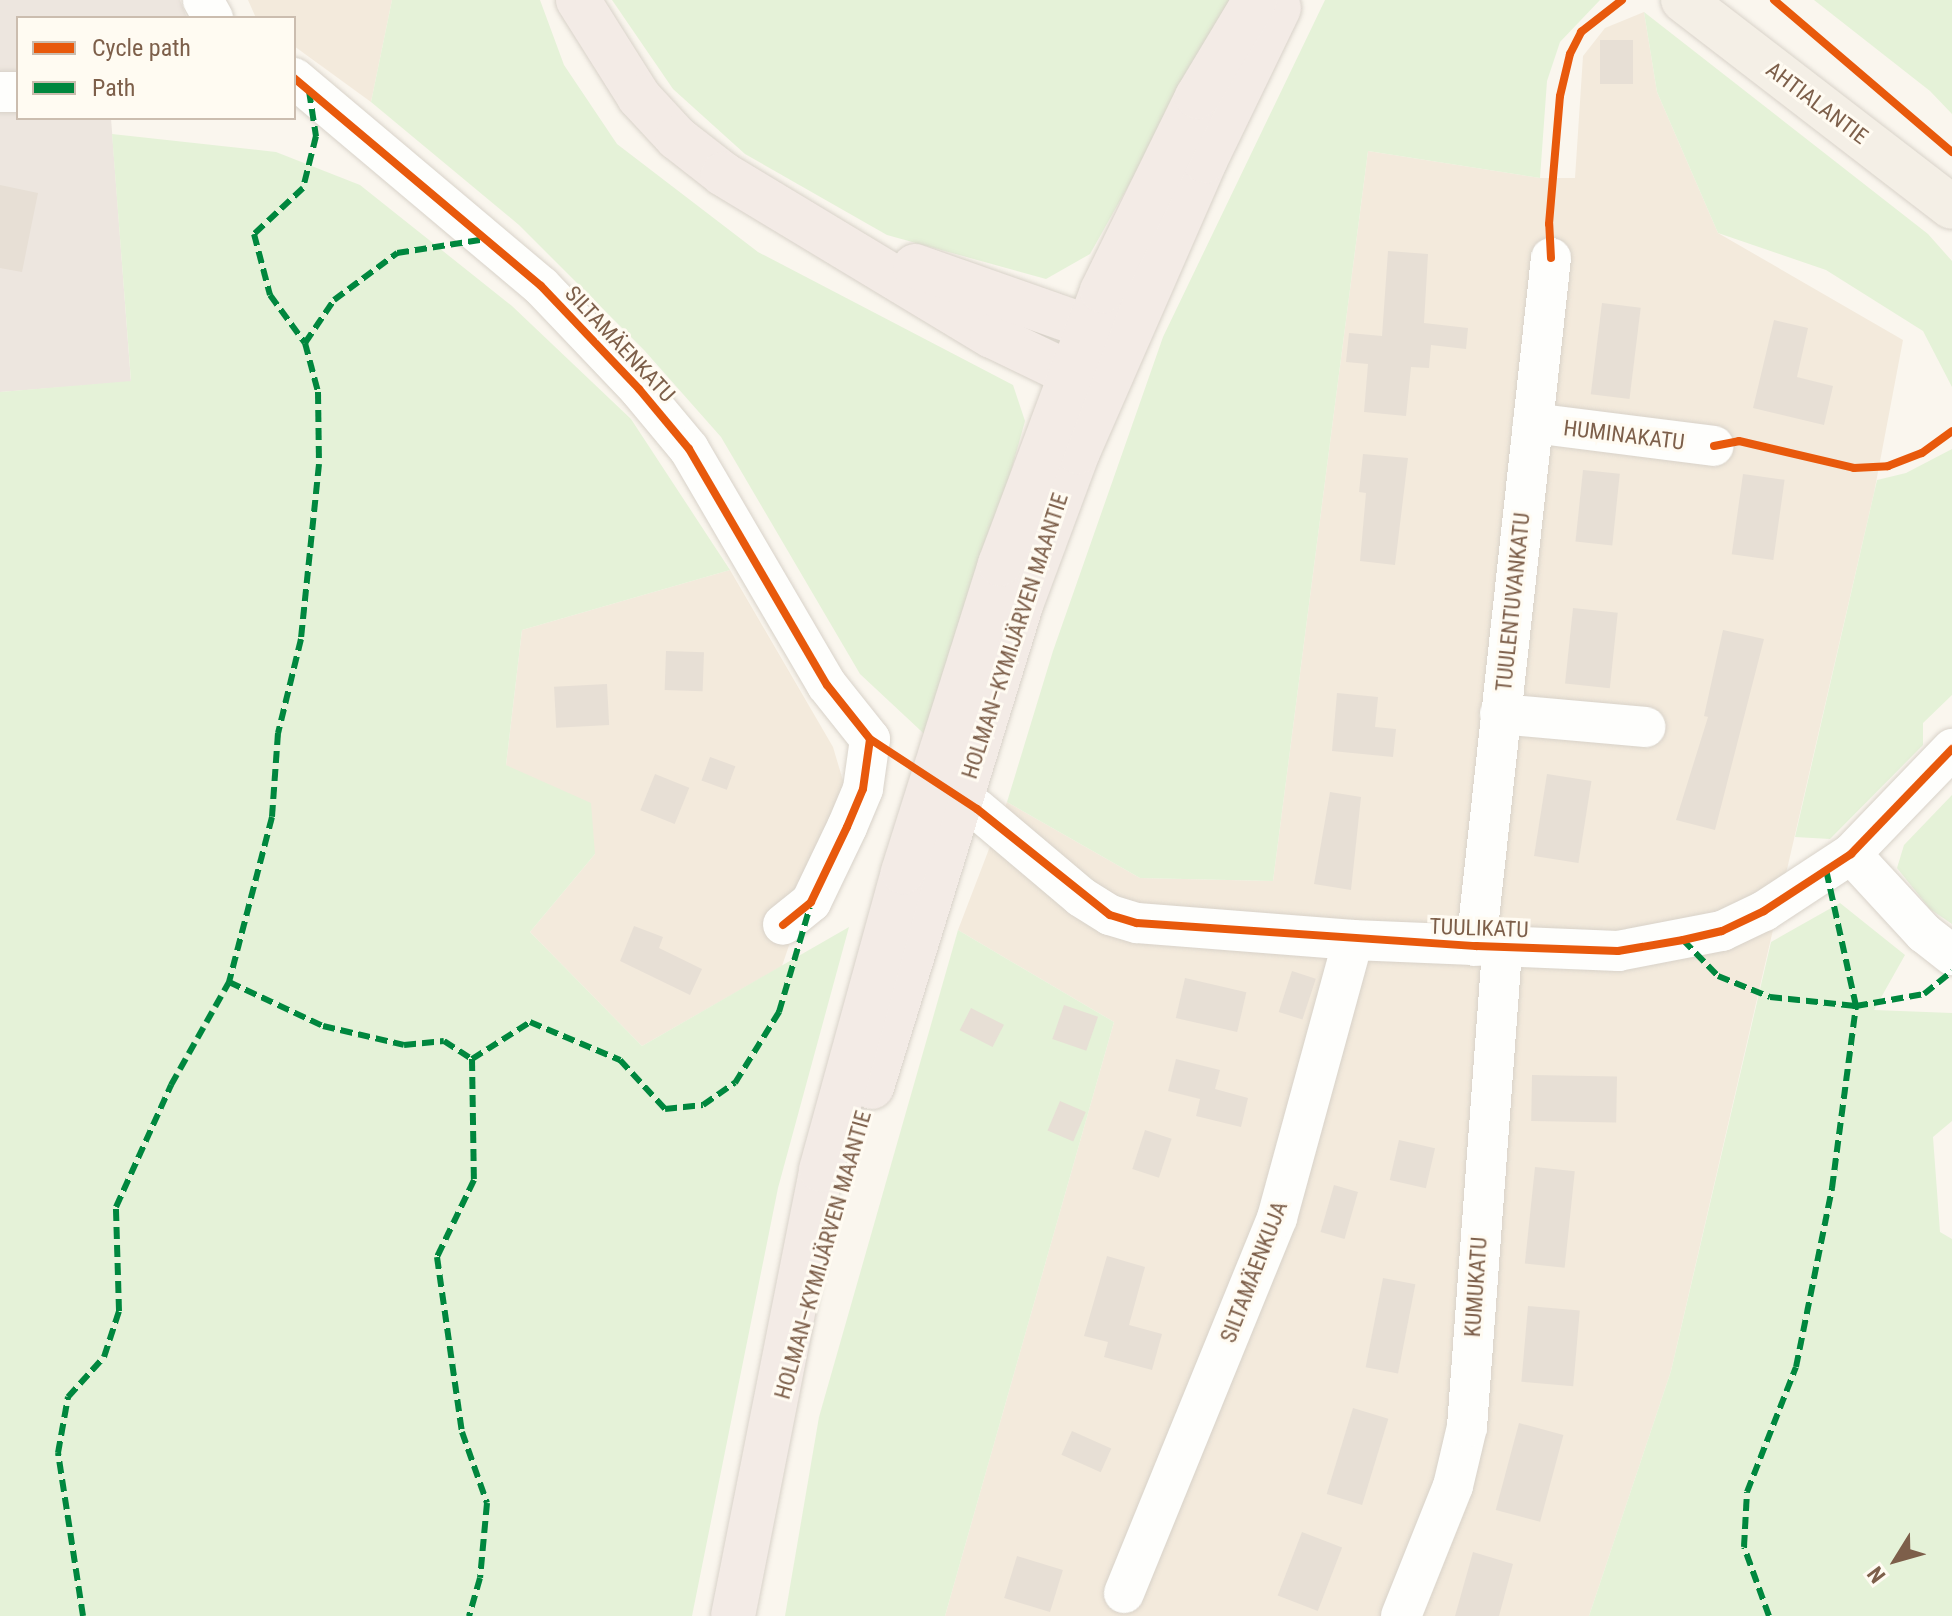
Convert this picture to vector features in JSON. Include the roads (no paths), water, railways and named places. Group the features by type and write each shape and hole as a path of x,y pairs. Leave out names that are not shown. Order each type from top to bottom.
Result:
{"highway":[{"path":"578,0 631,87 677,138 723,174 992,336 1069,373 1099,369 1117,358 1109,344 1088,327 955,283 784,210"},
{"name":"HOLMAN–KYMIJÄRVEN MAANTIE","path":"733,1616 771,1434 792,1304 859,1024 1000,564 1088,327 1197,97 1255,0"},
{"name":"HOLMAN–KYMIJÄRVEN MAANTIE","path":"771,1434 1021,605 1117,358 1283,0"}],"main road":[{"name":"AHTIALANTIE","path":"1683,0 1952,207"}],"street":[{"name":"SILTAMÄENKATU","path":"296,80 541,286 639,389 689,449 827,685 870,739 863,789 847,827 811,902 783,925"},
{"name":"TUULENTUVANKATU","path":"1489,946 1500,714 1551,258"},
{"name":"HUMINAKATU","path":"1533,423 1714,446"},
{"path":"1500,714 1645,727"},
{"name":"TUULIKATU","path":"977,809 1110,915 1137,923 1353,940 1618,951 1722,931 1764,911 1851,854 1952,749"},
{"path":"1851,854 1887,897 1952,955"},
{"name":"SILTAMÄENKUJA","path":"1124,1593 1277,1218 1353,940"},
{"name":"KUMUKATU","path":"1401,1616 1453,1486 1467,1427 1489,946"}]}
